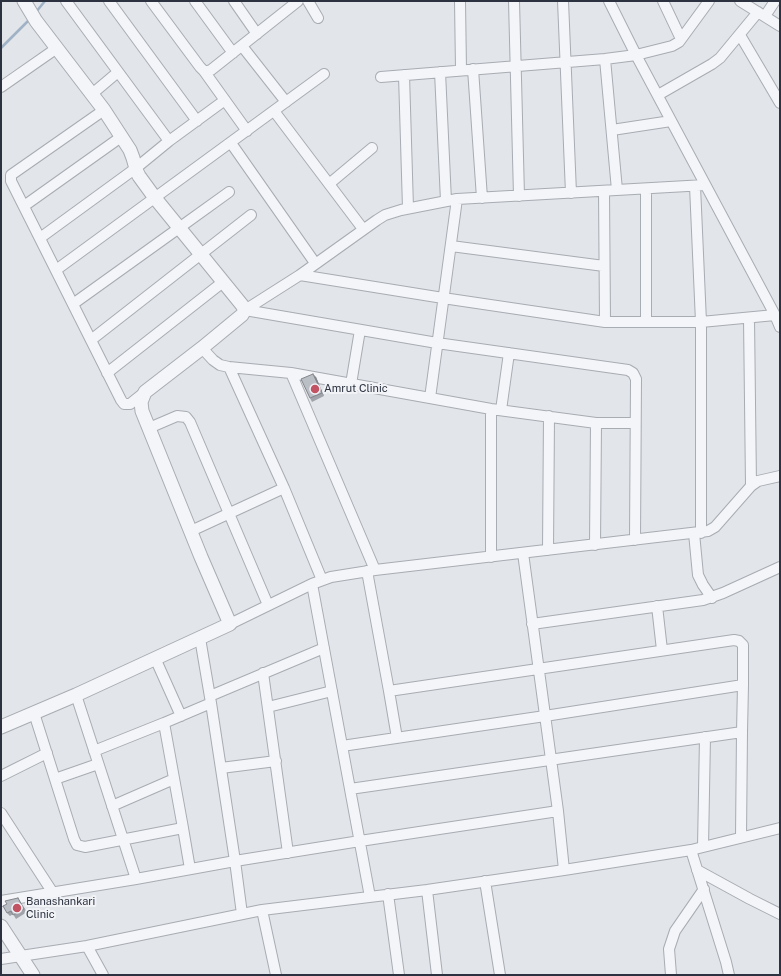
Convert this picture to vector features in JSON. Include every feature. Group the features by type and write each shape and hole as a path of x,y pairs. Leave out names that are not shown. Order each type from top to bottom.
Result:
{"street":[{"path":"66,1 169,141"},
{"path":"109,1 197,120"},
{"path":"151,1 247,131"},
{"path":"195,1 232,53"},
{"path":"234,1 257,34"},
{"path":"204,71 211,70 298,1"},
{"path":"308,1 318,18"},
{"path":"460,1 462,70"},
{"path":"514,1 518,196"},
{"path":"563,1 571,193"},
{"path":"609,1 671,121 700,186 775,315 780,327"},
{"path":"663,1 681,39"},
{"path":"381,77 605,58 636,54 672,46 679,42 709,1"},
{"path":"740,1 780,26"},
{"path":"658,95 712,64 725,53 740,35 775,1"},
{"path":"30,11 104,110 132,154 139,176 179,228 242,304 245,310"},
{"path":"740,35 780,103"},
{"path":"242,46 286,102"},
{"path":"1,87 57,48"},
{"path":"605,58 617,190"},
{"path":"472,69 482,198"},
{"path":"92,94 118,72"},
{"path":"440,72 446,201"},
{"path":"56,270 324,74"},
{"path":"404,75 408,208"},
{"path":"40,238 136,168 169,141 225,100"},
{"path":"104,110 11,175 11,181 124,404 130,404 202,348 242,315 245,310 300,275 363,229 385,215 408,208 457,199 700,186"},
{"path":"274,111 363,229"},
{"path":"612,130 671,121"},
{"path":"24,206 121,136"},
{"path":"231,143 315,263"},
{"path":"329,184 372,148"},
{"path":"700,186 701,322 698,575 702,585 712,598"},
{"path":"646,189 646,322"},
{"path":"604,191 605,322"},
{"path":"73,304 229,192"},
{"path":"430,398 457,199"},
{"path":"91,340 251,215"},
{"path":"451,246 604,266"},
{"path":"300,275 605,322 701,322 775,315"},
{"path":"107,373 223,282"},
{"path":"245,310 360,330 628,370 633,373 636,379 635,540"},
{"path":"749,318 751,486"},
{"path":"351,384 360,330"},
{"path":"202,348 220,365 229,367 291,373 496,409 596,423 635,423"},
{"path":"491,557 496,409 509,353"},
{"path":"229,367 284,488 317,582 324,648 370,897"},
{"path":"291,373 371,571 388,691 397,738"},
{"path":"145,392 141,402 142,411 230,624"},
{"path":"149,428 177,416 186,417 190,422 268,605"},
{"path":"548,550 549,416"},
{"path":"595,545 596,423"},
{"path":"1,727 76,695 317,582 331,577 708,531 716,527 751,486 758,481 780,476"},
{"path":"191,531 284,488"},
{"path":"523,553 558,811 564,870"},
{"path":"532,624 712,598 780,568"},
{"path":"657,606 662,650"},
{"path":"200,638 211,700 242,914"},
{"path":"388,691 662,650 734,640 740,641 743,645 741,837"},
{"path":"94,750 181,716 263,673 324,648"},
{"path":"155,658 181,716"},
{"path":"263,673 288,852"},
{"path":"342,746 743,685"},
{"path":"268,707 332,691"},
{"path":"76,695 136,879"},
{"path":"34,713 74,839 78,845 85,847 183,828"},
{"path":"164,723 190,869"},
{"path":"350,789 742,732"},
{"path":"703,847 705,738"},
{"path":"1,776 46,753"},
{"path":"221,768 276,762"},
{"path":"55,779 98,764"},
{"path":"112,806 174,779"},
{"path":"1,901 288,852 558,811"},
{"path":"1,813 53,893"},
{"path":"1,959 19,955 87,946 262,910 427,890 691,850 780,828"},
{"path":"691,850 729,975"},
{"path":"698,870 780,914"},
{"path":"485,881 500,975"},
{"path":"671,975 669,949 674,932 704,889"},
{"path":"427,890 437,975"},
{"path":"388,894 399,975"},
{"path":"262,910 276,975"},
{"path":"1,926 33,975"},
{"path":"87,946 103,975"}],"building":[{"path":"313,374 322,393 310,398 301,379"},
{"path":"18,898 24,909 13,915 11,911 7,913 3,906 7,904 5,901"}],"waterway":[{"path":"36,12 45,1"},
{"path":"1,48 30,19"}],"place":[{"name":"Amrut Clinic","path":"315,389"},
{"name":"Banashankari Clinic","path":"17,908"}]}
